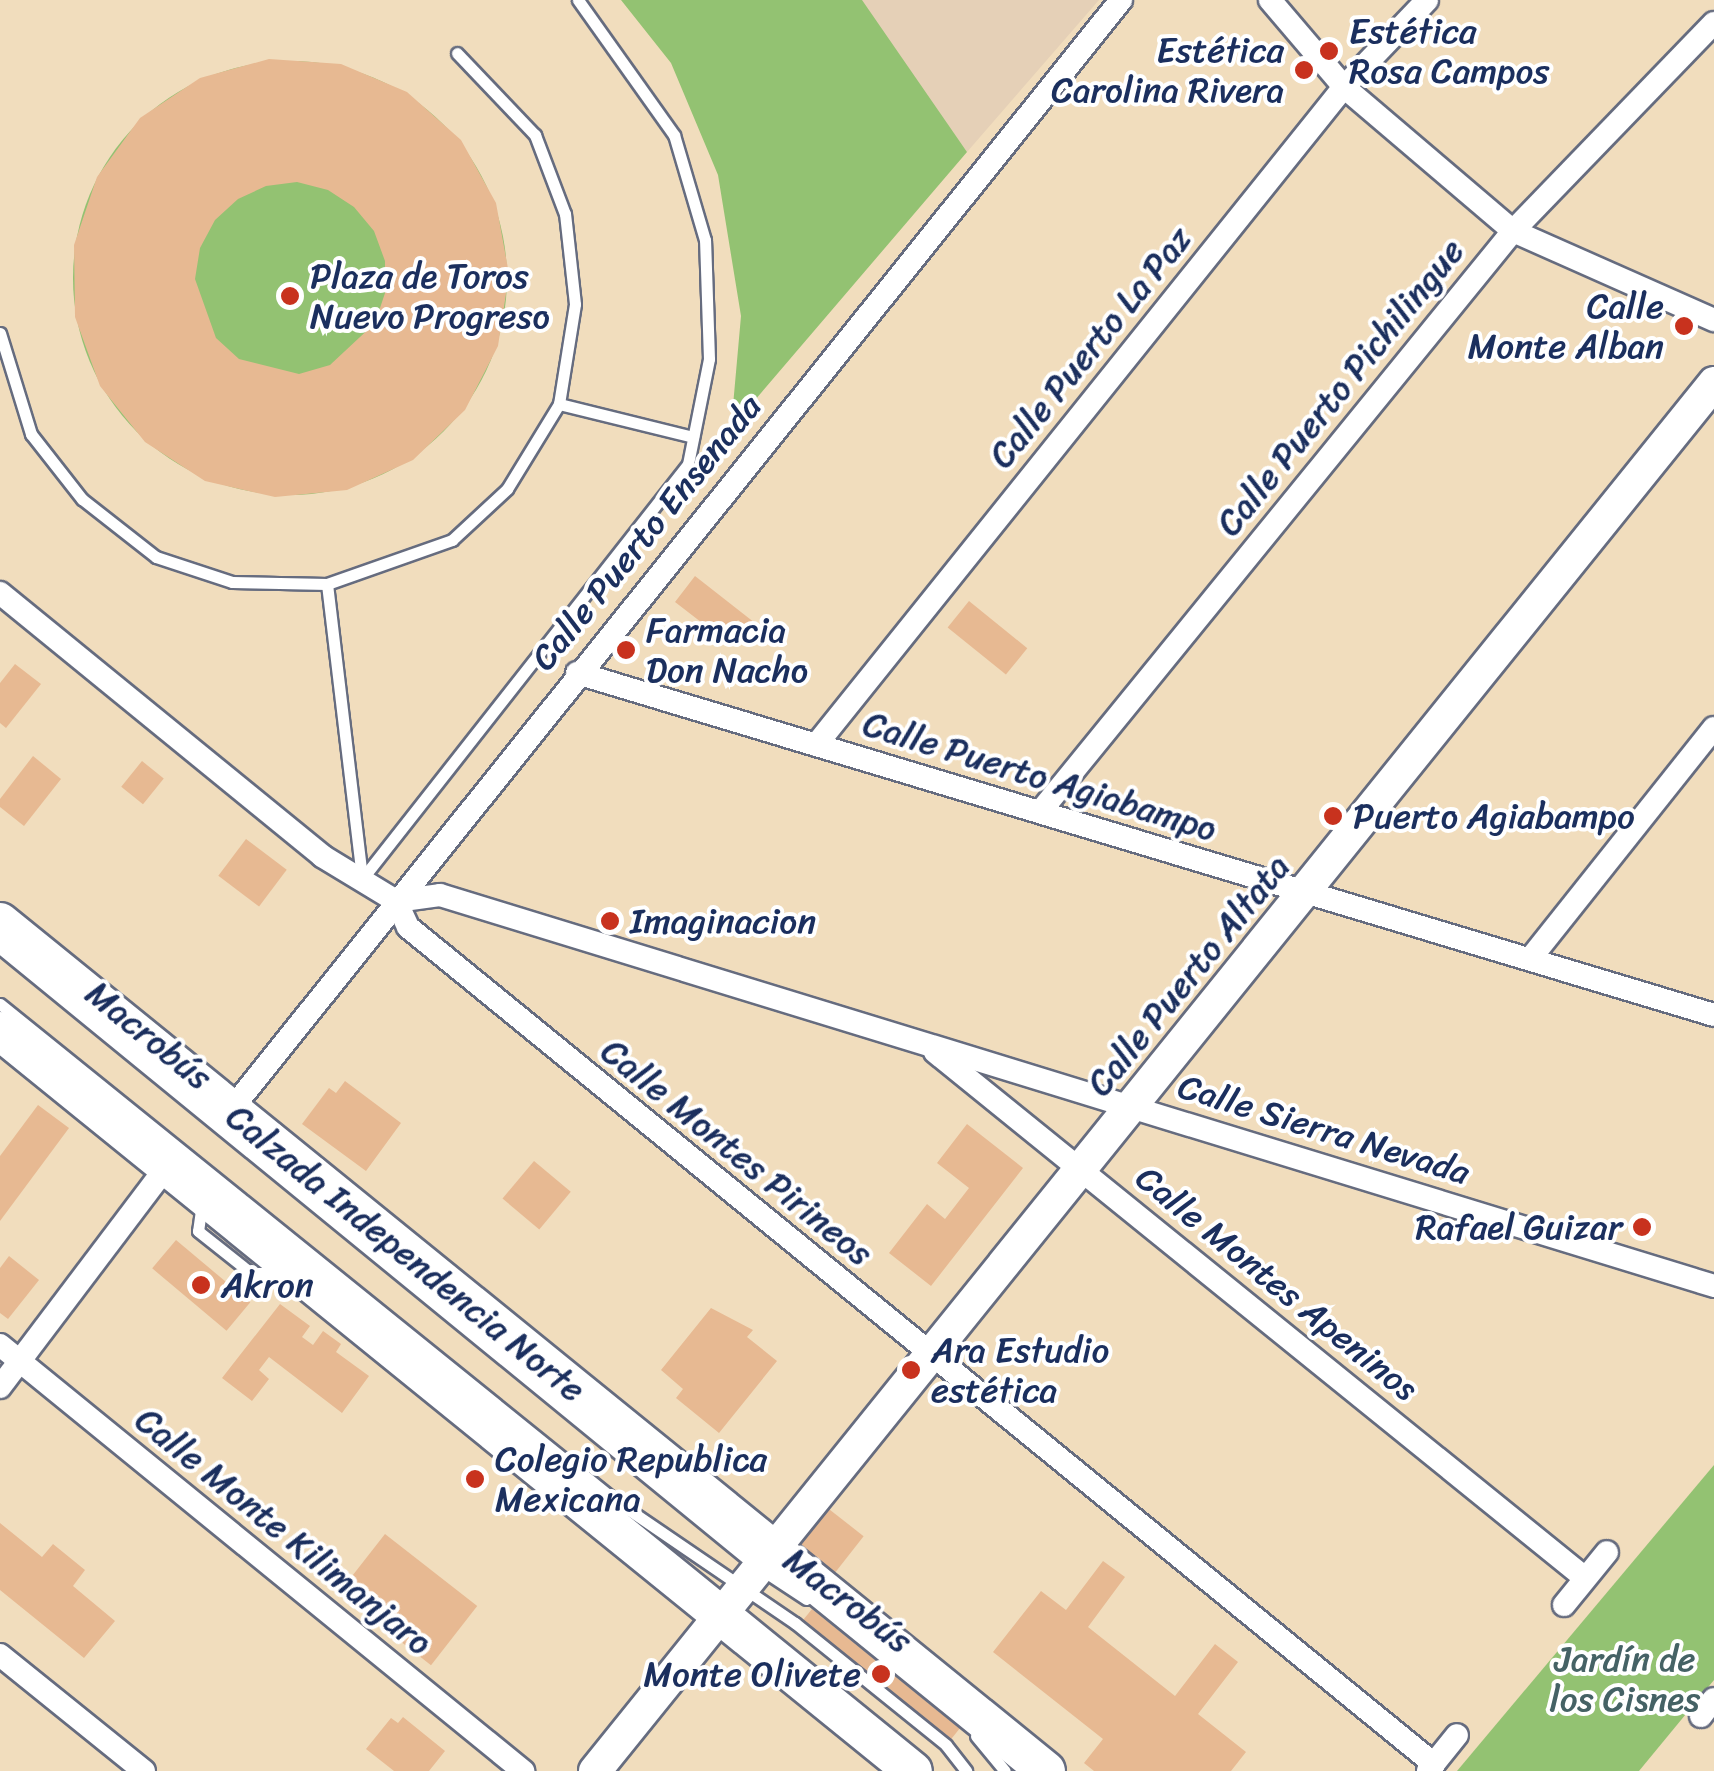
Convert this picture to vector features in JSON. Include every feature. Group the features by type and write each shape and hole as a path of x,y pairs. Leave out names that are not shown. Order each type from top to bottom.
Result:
{"main road":[{"name":"Calzada Independencia Norte","path":"0,922 230,1110 747,1579 913,1771"},
{"name":"Calzada Independencia Norte","path":"0,1030 298,1273 747,1579 1046,1771"}],"street":[{"name":"Calle Puerto Ensenada","path":"230,1110 576,673 1121,0"},
{"path":"1270,0 1344,86 1513,231 1714,320"},
{"name":"Calle Puerto La Paz","path":"816,745 1344,86 1427,0"},
{"name":"Calle Puerto Pichilingue","path":"1040,812 1513,231 1714,23"},
{"name":"Calle Puerto Altata","path":"596,1771 1714,383"},
{"name":"Calle Montes Pirineos","path":"0,593 322,856 396,901 408,927 1431,1768"},
{"name":"Calle Puerto Agiabampo","path":"576,673 1714,1015"},
{"path":"1530,959 1714,728"},
{"name":"Calle Sierra Nevada","path":"396,901 440,895 1714,1286"},
{"name":"Calle Montes Apeninos","path":"924,1042 1586,1578"},
{"path":"0,1387 168,1165"},
{"name":"Calle Monte Kilimanjaro","path":"0,1345 523,1771"},
{"path":"1564,1605 1607,1552"},
{"path":"0,1655 144,1771"},
{"path":"1431,1768 1458,1736"}],"lane":[{"path":"362,879 688,464 710,359 705,240 674,134 578,0"},
{"path":"0,333 31,434 82,500 156,558 232,582 327,584 452,540 507,489 559,404 575,304 565,214 534,135 458,52"},
{"path":"559,404 693,437"},
{"path":"327,584 362,879"},
{"name":"Macrobús","path":"0,948 946,1745 966,1771"},
{"name":"Macrobús","path":"0,1004 616,1500 747,1579 969,1727 1005,1771"}],"shaded area":[{"path":"859,0 1099,0 967,152"}],"green space":[{"path":"621,0 862,0 967,152 731,428 741,316 718,175 671,63"},
{"name":"Plaza de Toros Nuevo Progreso","path":"290,61 332,65 373,77 411,97 444,124 471,157 491,195 503,236 507,278 503,320 491,361 471,399 444,432 411,459 373,479 332,491 290,495 248,491 207,479 169,459 136,432 109,399 89,361 77,320 73,278 77,236 89,195 109,157 136,124 169,97 207,77 248,65"},
{"name":"Jardín de los Cisnes","path":"1714,1465 1714,1680 1639,1771 1457,1771"}],"building":[{"name":"Plaza de Toros Nuevo Progreso","path":"269,59 341,64 407,92 461,140 496,203 509,274 498,346 465,410 413,460 347,490 275,497 205,481 145,442 100,386 75,317 74,245 97,177 140,118 200,78","holes":["297,182 328,190 354,207 374,231 385,261 385,293 375,323 330,365 299,374 239,359 216,338 195,279 200,248 215,220 238,199 266,186"]},
{"path":"695,576 755,623 750,630 738,620 723,639 675,602"},
{"path":"969,601 1027,648 1006,675 948,627"},
{"path":"15,664 41,684 6,728 0,723 0,683"},
{"path":"33,756 61,779 24,826 0,807 0,799"},
{"path":"142,761 164,779 143,804 121,787"},
{"path":"246,839 287,870 259,906 218,876"},
{"path":"345,1081 401,1123 366,1171 302,1124 329,1088 336,1093"},
{"path":"38,1105 69,1128 0,1221 0,1156"},
{"path":"967,1124 1023,1168 931,1286 889,1253 927,1204 945,1219 969,1188 937,1163"},
{"path":"534,1161 571,1192 539,1229 503,1199"},
{"name":"Akron","path":"176,1240 250,1302 227,1331 152,1268"},
{"path":"9,1256 39,1280 8,1319 0,1313 0,1268"},
{"path":"280,1304 310,1326 302,1337 313,1345 323,1331 341,1344 336,1352 369,1376 342,1413 269,1357 259,1370 269,1379 252,1401 222,1378"},
{"path":"711,1308 753,1330 747,1337 777,1361 719,1433 676,1398 683,1389 661,1370"},
{"path":"825,1506 864,1536 833,1576 794,1545"},
{"path":"0,1523 42,1557 53,1544 85,1570 73,1586 115,1621 84,1658 0,1590"},
{"path":"385,1534 477,1606 431,1665 339,1593"},
{"path":"1103,1561 1125,1577 1088,1627 1175,1696 1215,1644 1238,1662 1198,1714 1246,1752 1231,1771 1094,1771 1084,1763 1103,1739 993,1652 1041,1591 1066,1610"},
{"name":"Monte Olivete","path":"812,1609 960,1729 950,1740 803,1621"},
{"path":"403,1717 445,1751 429,1771 394,1771 366,1749 391,1718 398,1723"}],"place":[{"name":"Estética Rosa Campos","path":"1329,51"},
{"name":"Estética Carolina Rivera","path":"1304,70"},
{"name":"Plaza de Toros Nuevo Progreso","path":"290,296"},
{"name":"Calle Monte Alban","path":"1684,326"},
{"name":"Farmacia Don Nacho","path":"626,650"},
{"name":"Puerto Agiabampo","path":"1333,816"},
{"name":"Imaginacion","path":"610,921"},
{"name":"Rafael Guizar","path":"1642,1227"},
{"name":"Akron","path":"201,1285"},
{"name":"Ara Estudio estética","path":"911,1370"},
{"name":"Colegio Republica Mexicana","path":"475,1479"},
{"name":"Monte Olivete","path":"881,1674"}]}
